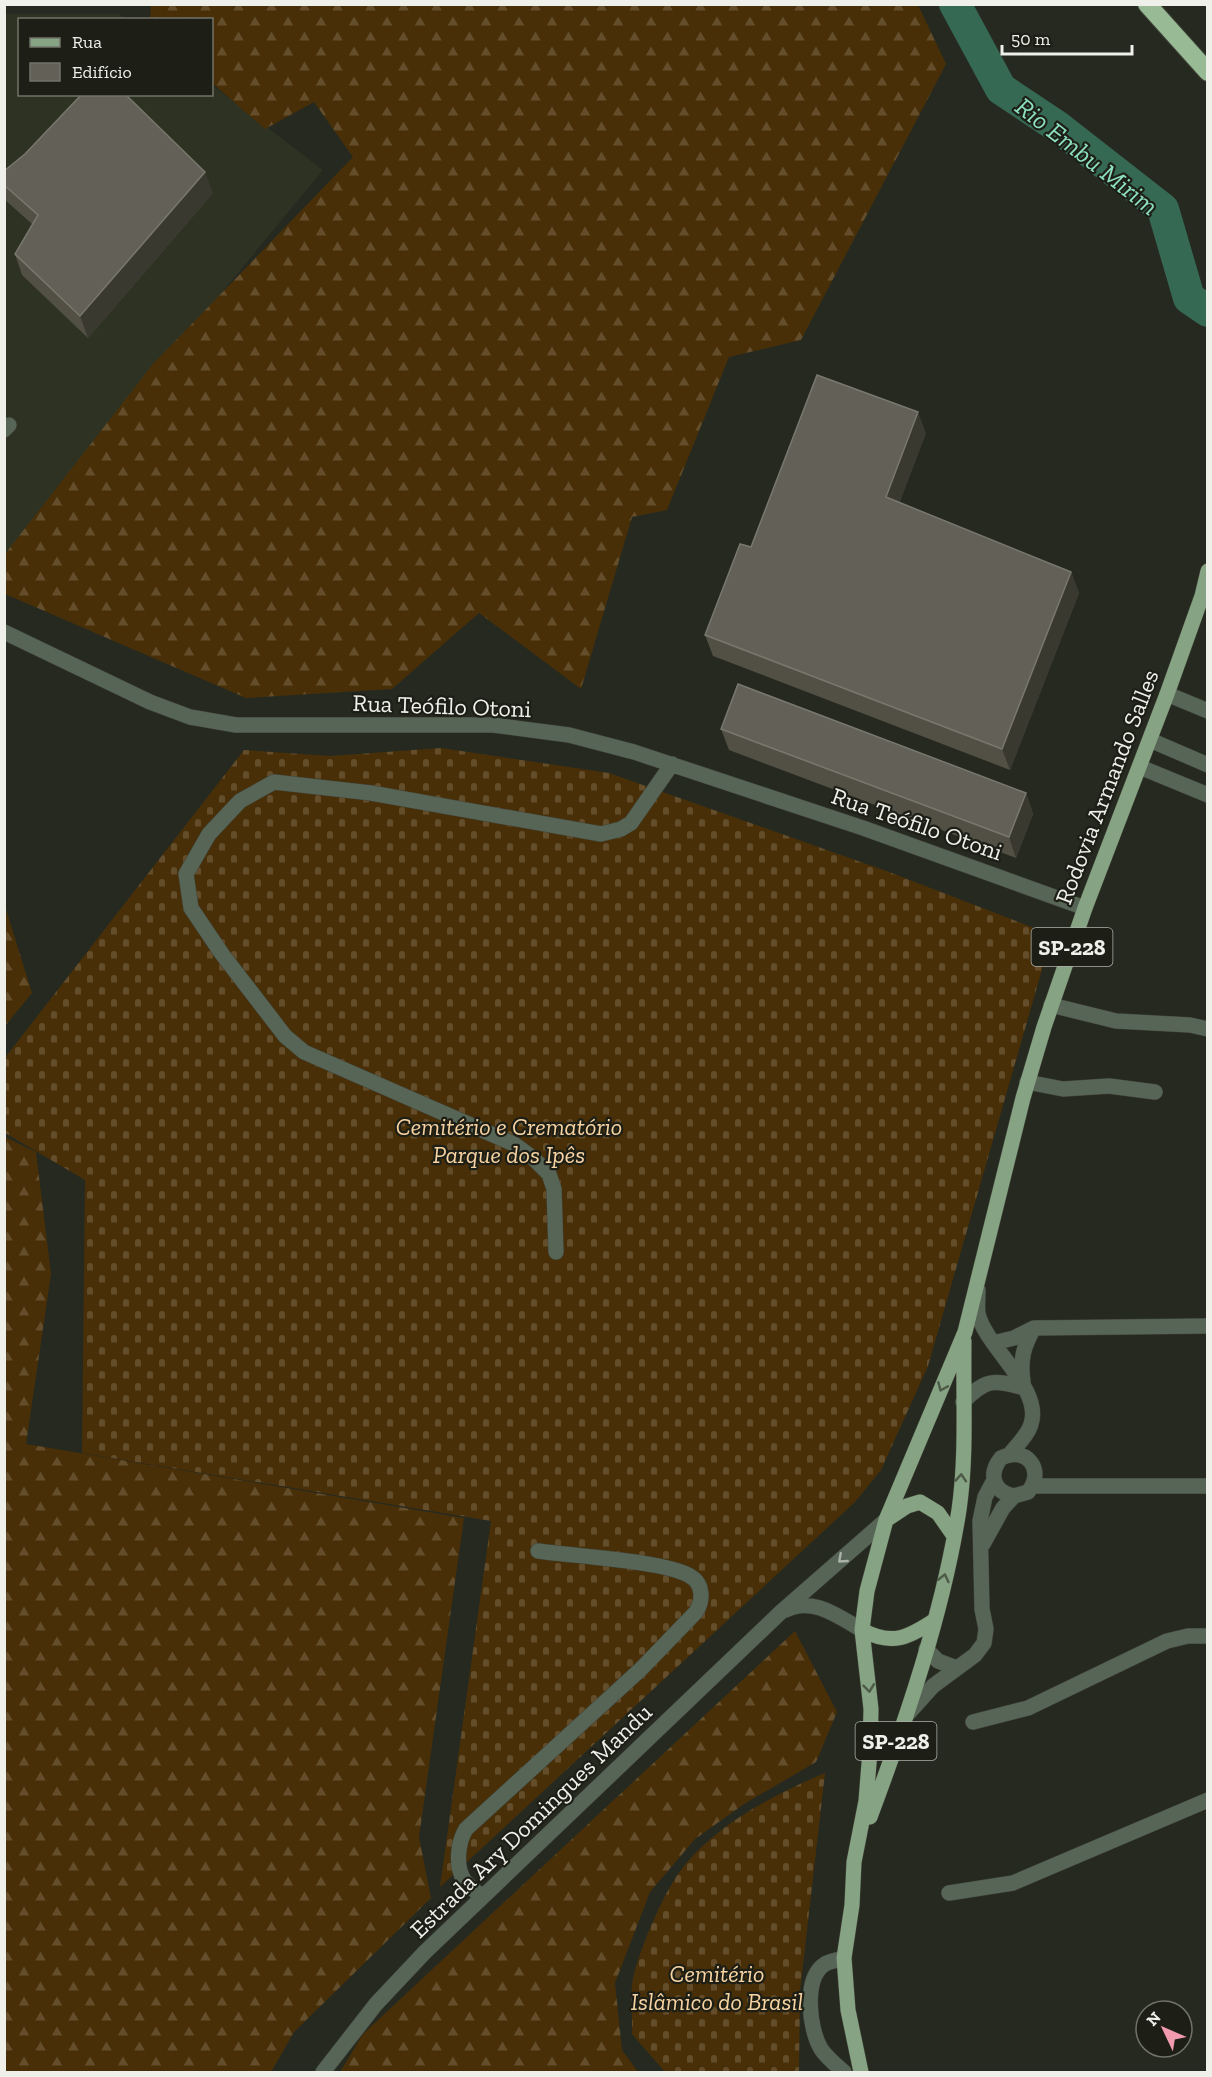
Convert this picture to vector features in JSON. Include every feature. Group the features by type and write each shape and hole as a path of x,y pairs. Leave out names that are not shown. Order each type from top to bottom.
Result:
{"highway":[{"path":"1146,4 1208,72"}],"main road":[{"name":"Rodovia Armando Salles","path":"861,2073 848,2010 844,1958 852,1905 854,1862 866,1801 871,1720 862,1630 867,1591 886,1520 965,1332 1028,1082 1051,1005 1085,908 1150,741 1202,596 1208,571"},
{"name":"Rodovia Armando Salles","path":"854,1862 935,1620 954,1536 959,1509 965,1332"},
{"path":"886,1520 907,1506 920,1502 938,1514 954,1536"},
{"path":"862,1630 875,1637 894,1639 912,1635 935,1620"}],"street":[{"name":"Rua Teófilo Otoni","path":"4,632 150,702 190,717 236,725 492,725 569,735 672,764 863,828 1085,908"},
{"path":"1167,694 1208,711"},
{"path":"1150,741 1208,765"},
{"path":"556,1252 554,1189 549,1174 514,1144 304,1052 285,1036 203,927 191,908 186,874 209,834 240,801 274,782 371,793 601,834 621,829 631,823 672,764"},
{"path":"1140,767 1208,795"},
{"path":"1051,1005 1116,1021 1190,1025 1208,1029"},
{"path":"1028,1082 1063,1089 1109,1086 1155,1092"},
{"path":"904,1718 933,1686 975,1654 984,1643 986,1629 980,1521 985,1497 994,1480 996,1464 1010,1454 1027,1432 1033,1415 1032,1404 1024,1388 993,1343 978,1313 979,1275"},
{"path":"993,1343 1014,1338 1035,1328 1208,1326"},
{"path":"1024,1388 1021,1365 1023,1347 1035,1328"},
{"path":"963,1402 977,1388 991,1381 1024,1388"},
{"path":"983,1544 993,1521 1014,1496 1028,1492 1033,1486 1036,1472 1029,1458 1027,1432"},
{"path":"1010,1454 1029,1458"},
{"path":"994,1480 1000,1491 1014,1496"},
{"path":"1033,1486 1208,1486"},
{"name":"Estrada Ary Domingues Mandu","path":"323,2073 376,2004 482,1897 781,1612 886,1520"},
{"path":"482,1897 464,1880 459,1862 460,1844 466,1829 641,1669 696,1612 702,1602 701,1591 691,1576 666,1568 538,1551"},
{"name":"Estrada Ary Domingues Mandu","path":"781,1612 807,1604 833,1613 862,1630"},
{"path":"973,1722 1028,1708 1167,1641 1188,1636 1208,1636"},
{"path":"926,1649 938,1661 957,1668"},
{"path":"949,1893 1013,1883 1208,1800"},
{"path":"844,1958 825,1965 816,1975 810,2000 819,2047 844,2073"}],"shaded area":[{"path":"5,14 119,14 125,18 18,18 18,96 213,96 213,86 323,170 5,555"}],"green space":[{"path":"151,5 918,5 946,64 801,340 729,357 667,510 632,517 581,689 479,613 392,689 246,698 5,594 5,554 153,364 353,157 314,102 265,129 213,84 213,18 150,18"},
{"name":"Cemitério e Crematório Parque dos Ipês","path":"441,748 609,773 889,872 1052,935 928,1366 881,1470 855,1502 440,1887 491,1521 82,1453 85,1180 5,1133 4,1059 244,750 331,756"},
{"path":"5,906 32,993 4,1026"},
{"path":"5,1137 36,1152 51,1274 26,1444 464,1518 419,1837 431,1898 294,2032 271,2072 5,2072"},
{"path":"795,1631 837,1712 816,1762 744,1804 695,1839 650,1892 615,1983 622,2050 638,2072 340,2072 363,2034"},
{"name":"Cemitério Islâmico do Brasil","path":"825,1773 800,1991 799,2072 665,2072 632,2034 631,1996 634,1974 642,1948 669,1889 684,1866 698,1851 731,1823 768,1800"}],"building":[{"path":"80,96 127,96 205,172 80,316 15,254 38,215 4,185 4,171 25,154"},
{"path":"817,375 918,412 886,497 1071,572 1002,749 705,635 740,544 751,547"},
{"path":"738,684 1026,793 1009,837 721,729"}],"waterway":[{"name":"Rio Embu Mirim","path":"955,4 1001,89 1058,127 1163,209 1189,298 1208,311"}]}
